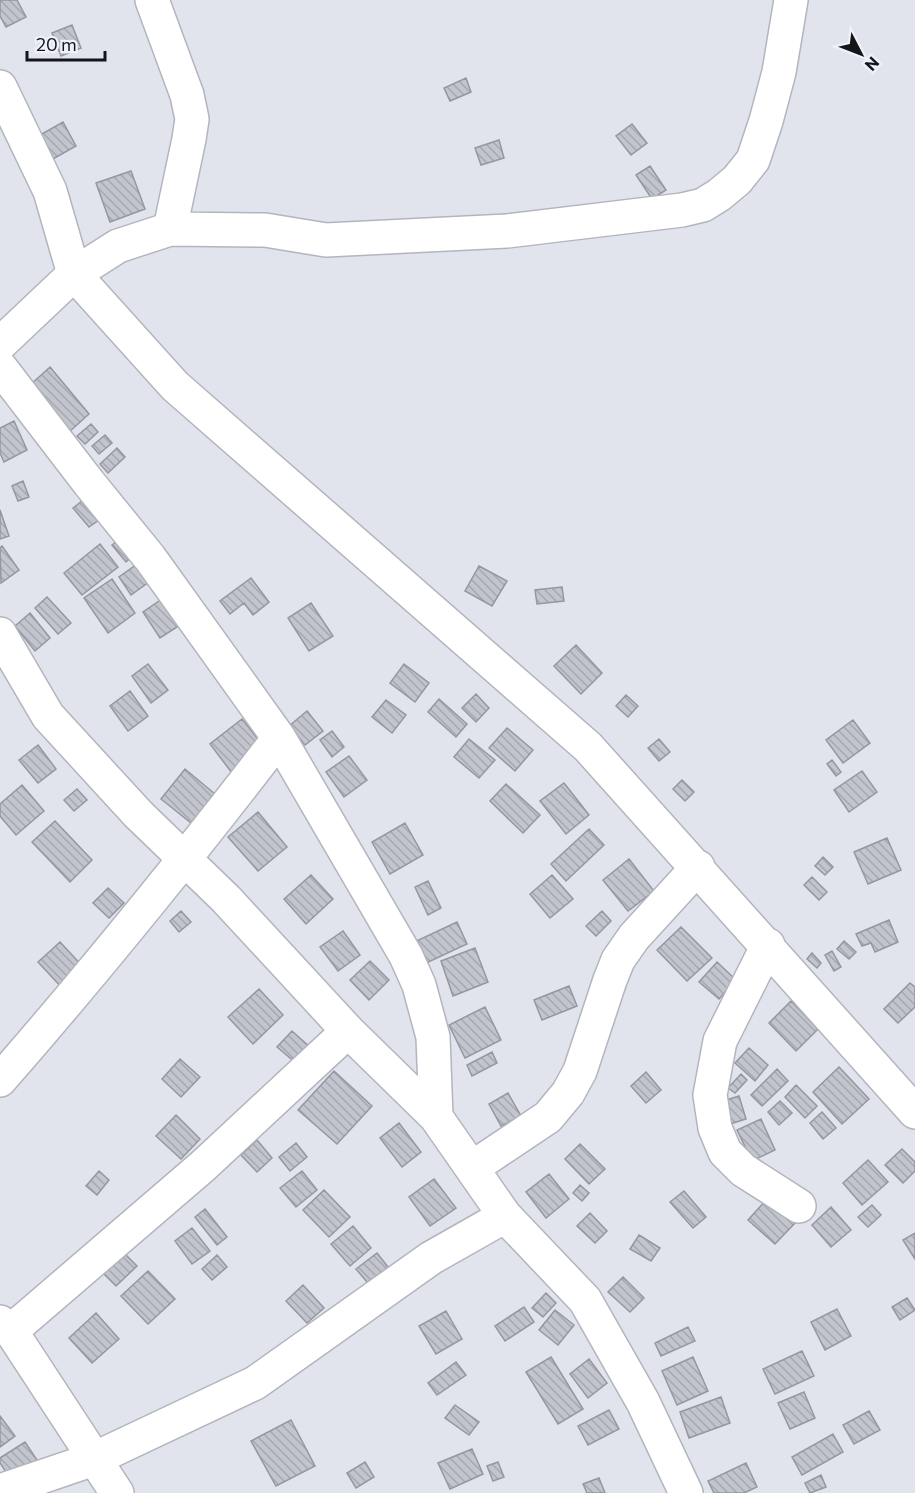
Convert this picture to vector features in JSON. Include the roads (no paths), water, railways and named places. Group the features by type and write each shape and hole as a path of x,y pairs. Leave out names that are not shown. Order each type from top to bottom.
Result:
{"street":[{"path":"152,0 187,95 192,119 170,229"},
{"path":"0,344 74,274 118,246 170,229 265,231 326,240 507,231 682,210 703,205 737,180 753,160 779,72 791,0"},
{"path":"0,87 50,191 74,274 175,386 588,747 768,945 915,1112"},
{"path":"0,367 89,483 156,565 279,738 406,956 419,985 433,1037 436,1117"},
{"path":"0,634 48,716 138,814 226,899 348,1031 436,1117 505,1216 585,1300 643,1402 686,1493"},
{"path":"0,1080 185,860 279,738"},
{"path":"472,1168 549,1117 568,1093 580,1071 618,960 634,937 698,867"},
{"path":"768,945 720,1041 710,1095 715,1128 725,1152 743,1170 799,1206"},
{"path":"117,1493 6,1327 203,1166 348,1031"},
{"path":"0,1491 94,1459 255,1383 431,1258 505,1216"}]}
